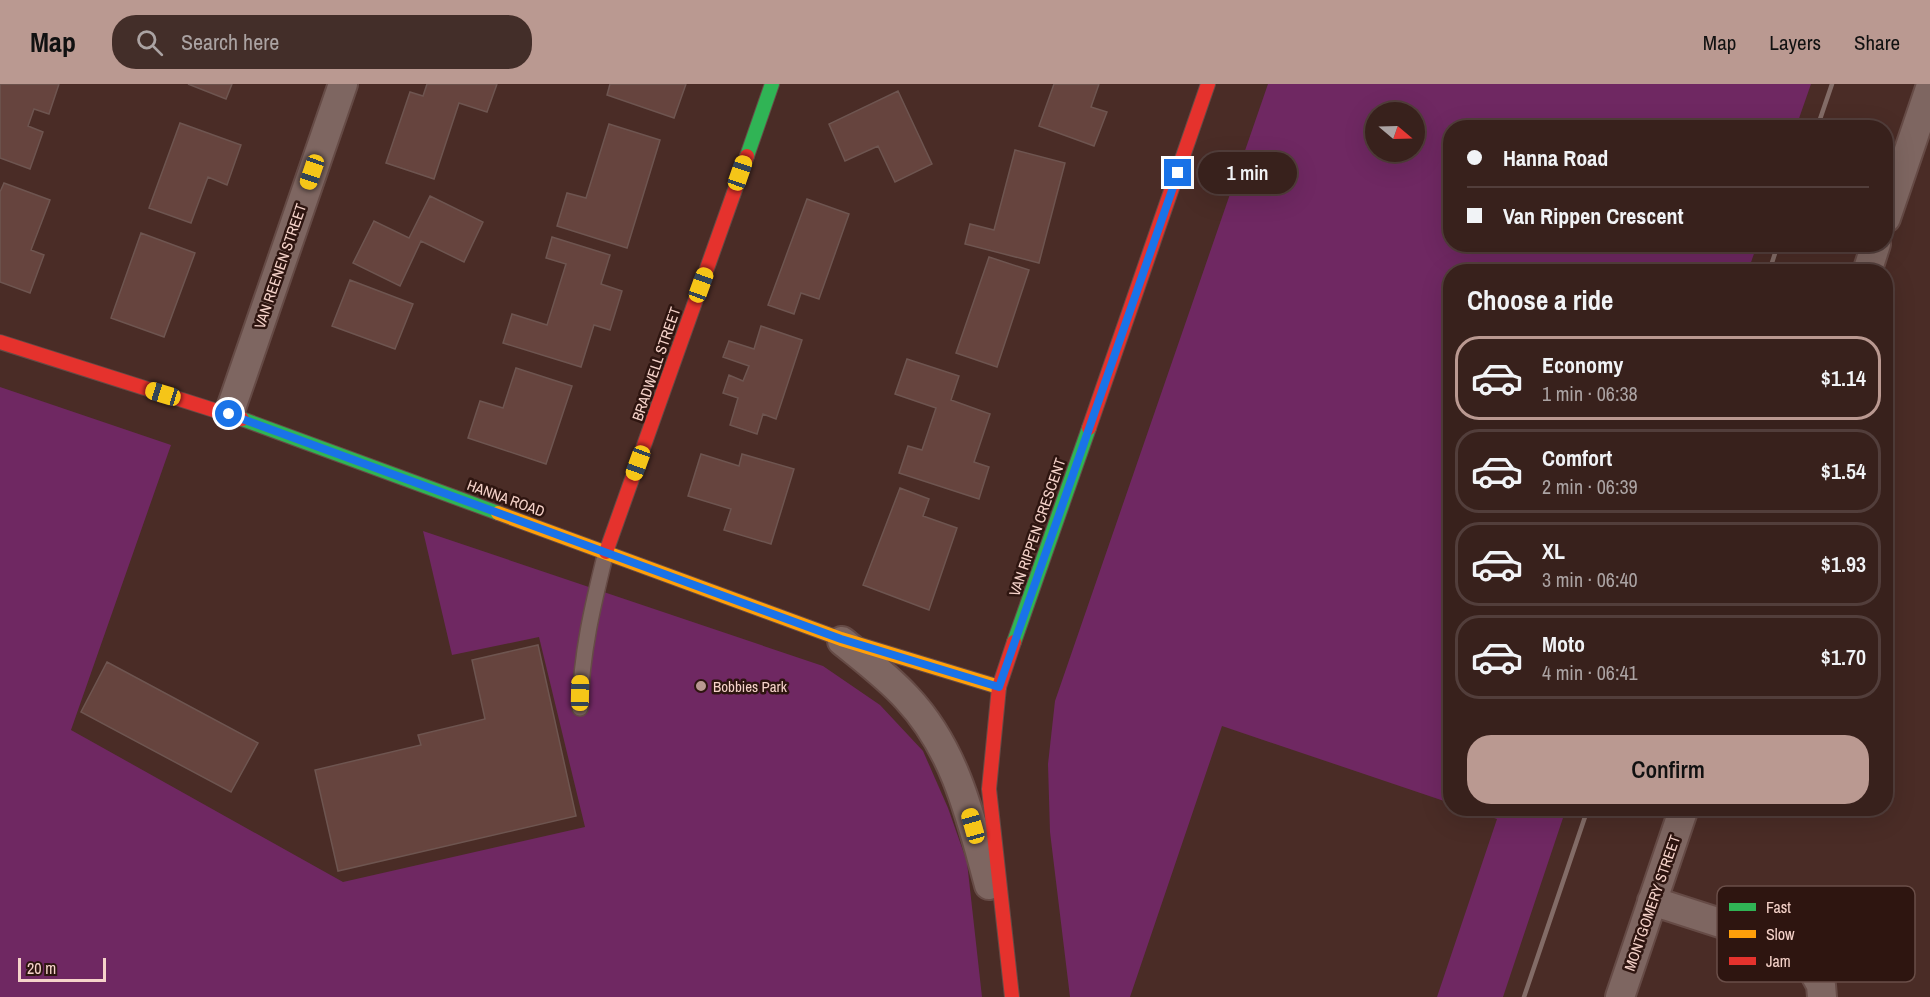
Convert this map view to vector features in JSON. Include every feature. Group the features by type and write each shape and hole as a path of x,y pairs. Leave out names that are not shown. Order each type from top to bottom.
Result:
{"street":[{"name":"VAN REENEN STREET","path":"229,414 343,84"},
{"name":"BRADWELL STREET","path":"606,552 772,84"},
{"name":"VAN RIPPEN CRESCENT","path":"1012,997 989,789 999,687 1208,84"},
{"path":"1893,197 1930,88"},
{"name":"HANNA ROAD","path":"0,342 229,414 841,639 999,687"},
{"path":"841,639 908,699 931,729 955,771 1009,956"},
{"name":"MONTGOMERY STREET","path":"1620,997 1681,816"},
{"path":"1652,901 1717,923"},
{"path":"1819,982 1822,997"}],"lane":[{"path":"580,708 580,678 590,618 606,552"}],"shaded area":[{"path":"1268,84 1811,84 1798,120 1443,120 1443,252 1755,252 1750,264 1443,264 1443,801 1222,726 1130,997 1070,997 1050,832 1048,764 1055,701"},
{"name":"Bobbies Park","path":"0,387 171,445 71,730 343,882 585,827 539,637 452,655 423,531 823,666 880,705 923,751 948,808 967,862 982,997 0,997"},
{"path":"1488,816 1564,816 1503,997 1437,997 1497,819"}],"building":[{"path":"0,84 59,84 49,114 34,109 28,126 43,132 30,169 0,158"},
{"path":"188,84 232,84 226,99"},
{"path":"427,84 497,84 487,112 459,103 434,179 386,163 410,92 423,96"},
{"path":"610,84 686,84 674,118 607,95"},
{"path":"1054,84 1099,84 1091,107 1107,112 1094,146 1039,126"},
{"path":"898,91 932,164 895,182 878,146 845,161 829,124"},
{"path":"180,123 241,145 227,185 208,177 191,223 149,208"},
{"path":"609,124 660,140 627,248 557,226 567,193 586,198"},
{"path":"1015,150 1065,163 1039,263 965,244 970,224 994,230"},
{"path":"4,183 50,200 31,250 44,255 30,293 0,282 0,192"},
{"path":"430,196 483,222 464,262 421,241 400,286 353,263 374,221 409,238"},
{"path":"807,199 849,214 819,299 801,293 794,314 768,305"},
{"path":"141,233 195,253 164,337 111,318"},
{"path":"552,237 610,255 601,284 622,291 610,330 594,325 581,367 503,343 512,314 547,325 566,264 546,258"},
{"path":"989,257 1029,270 997,367 956,353"},
{"path":"350,280 413,304 395,349 332,326"},
{"path":"761,326 802,340 776,419 763,414 757,434 730,425 738,398 723,393 729,375 743,381 749,366 723,357 729,341 754,349"},
{"path":"907,359 959,376 951,400 990,414 974,462 989,467 979,499 899,473 908,446 922,450 936,408 895,394"},
{"path":"516,368 572,386 546,464 468,438 480,401 503,408"},
{"path":"701,454 739,466 742,454 794,469 771,544 724,530 731,509 688,496"},
{"path":"900,488 929,499 923,516 957,528 929,610 863,585"},
{"path":"538,645 576,816 338,871 315,770 421,745 418,735 485,719 472,660"},
{"path":"107,662 258,743 231,792 81,712"}],"railway":[{"path":"1820,120 1832,84"},
{"path":"1772,264 1775,252"},
{"path":"1524,997 1585,816"}],"traffic: fast":[{"path":"747,156 772,84"},
{"path":"242,419 498,513"},
{"path":"1014,642 1089,428"}],"traffic: slow":[{"path":"498,513 841,639 999,687"}],"traffic: jam":[{"path":"1089,428 1208,84"},
{"path":"606,552 747,156"},
{"path":"0,342 242,419"},
{"path":"1012,997 989,789 999,687 1014,642"}],"place":[{"name":"Bobbies Park","path":"701,686"}],"route":[{"path":"229,414 841,639 999,687 1178,173"}]}
